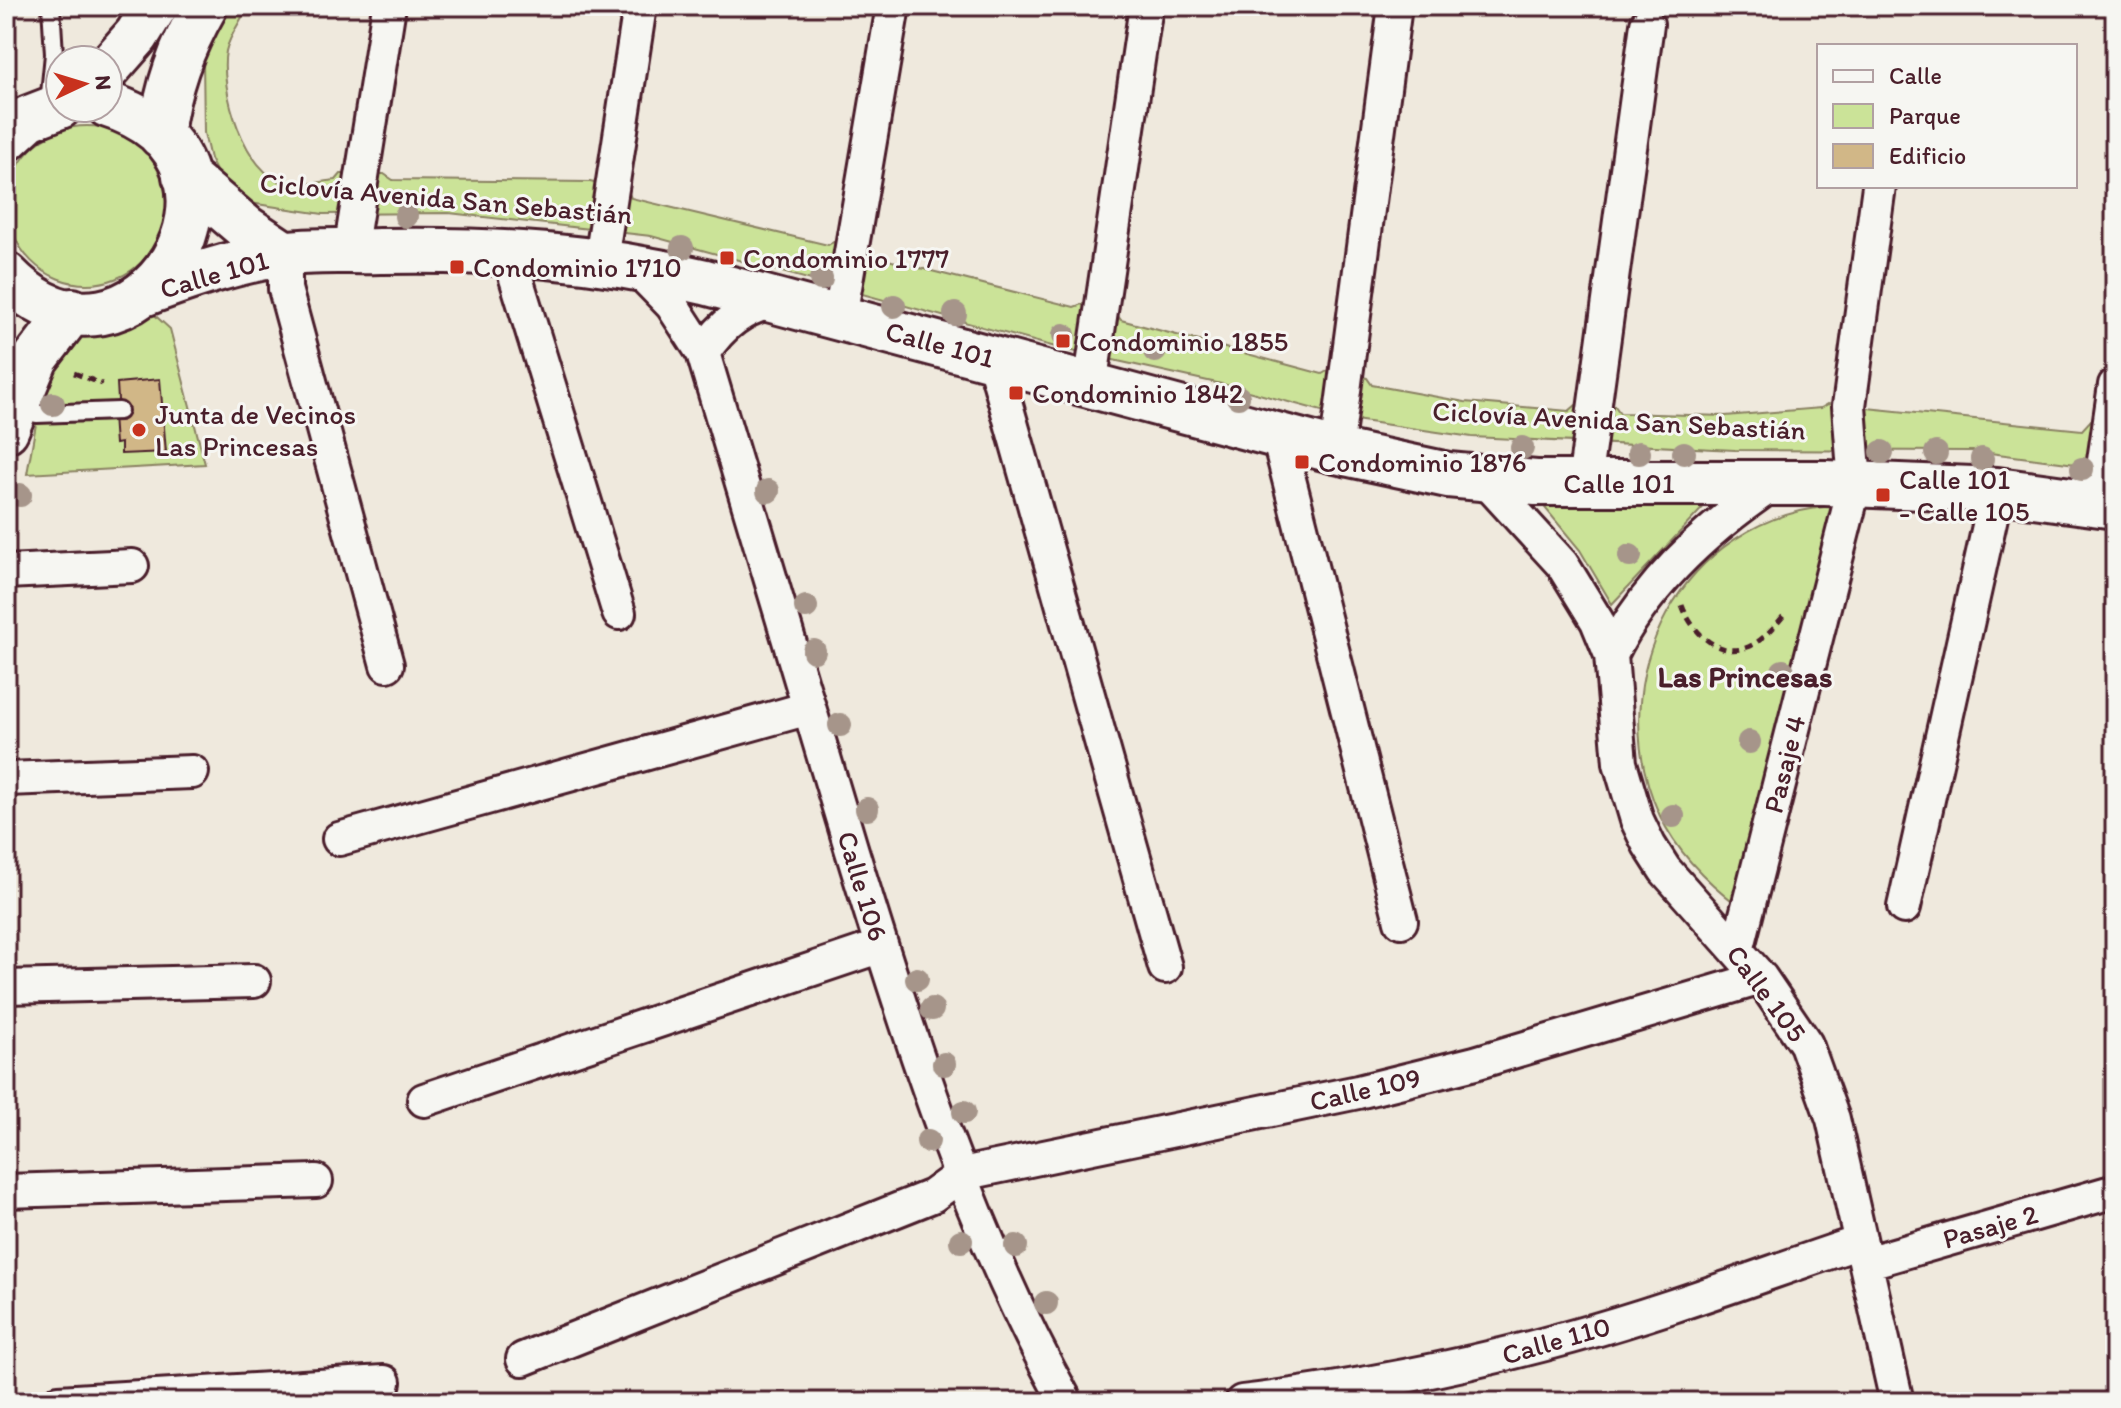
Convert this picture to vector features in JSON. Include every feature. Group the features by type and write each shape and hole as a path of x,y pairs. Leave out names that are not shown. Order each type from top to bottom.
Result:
{"main road":[{"path":"124,50 155,6"},
{"path":"161,135 164,106 178,58 205,6"},
{"path":"124,111 137,116 161,135 185,176 189,195 186,233 170,268 143,294"},
{"path":"8,134 44,113"},
{"name":"Calle 101","path":"185,176 246,228 285,254"},
{"name":"Calle 101","path":"72,311 111,309 143,294 235,264 285,254 508,252 617,262 777,300 1090,386 1412,469 1485,480 1855,484 1997,490 2107,504"},
{"path":"6,275 35,299 72,311 36,358 12,416"}],"street":[{"path":"350,252 389,6"},
{"path":"617,262 640,6"},
{"path":"840,317 893,6"},
{"path":"1090,386 1146,6"},
{"path":"1336,451 1395,6"},
{"path":"1584,483 1647,24"},
{"name":"Pasaje 4","path":"1737,951 1855,484 1849,406 1879,188"},
{"path":"508,252 619,613"},
{"path":"285,254 285,289 387,665"},
{"name":"Calle 106","path":"617,262 672,305 703,353 881,946 962,1174 1010,1291 1064,1401"},
{"path":"703,353 726,323 742,312 777,300"},
{"path":"993,359 1165,967"},
{"path":"2107,504 2115,385"},
{"path":"1278,436 1401,921"},
{"name":"Calle 105","path":"1485,480 1562,564 1590,607 1611,655 1620,763 1637,820 1665,870 1761,978 1806,1044 1820,1077 1897,1402"},
{"path":"1611,655 1642,603 1681,559 1741,506 1775,483"},
{"path":"1904,907 1997,490"},
{"path":"6,572 132,566"},
{"path":"339,839 809,708"},
{"path":"6,779 192,772"},
{"path":"424,1100 881,946"},
{"name":"Calle 109","path":"962,1174 1358,1092 1475,1063 1761,978"},
{"path":"6,987 254,981"},
{"path":"523,1359 932,1196 962,1174"},
{"path":"6,1191 316,1181"},
{"name":"Pasaje 2","path":"1863,1252 2115,1191"},
{"name":"Calle 110","path":"1242,1402 1415,1375 1507,1354 1863,1252"},
{"path":"59,1402 384,1382"}],"lane":[{"path":"51,6 53,44"},
{"path":"12,416 119,411"}],"path":[{"path":"1679,595 1690,626 1707,641 1729,648 1748,647 1771,631 1790,608"}],"green space":[{"path":"230,6 248,6 226,51 225,67 231,107 247,147 258,164 272,177 287,184 336,180 341,174 384,174 393,180 590,182 628,191 631,198 828,245 837,240 870,247 872,256 1074,307 1082,304 1115,312 1121,320 1322,374 1329,370 1367,378 1372,385 1465,402 1569,411 1576,405 1615,406 1620,413 1725,416 1821,408 1828,404 2082,430 2091,420 2115,423 2115,469 1974,451 1735,450 1472,437 1355,420 1226,385 1059,348 651,236 449,213 323,214 250,203 227,193 210,159 204,133 203,58"},
{"path":"87,126 117,132 143,149 160,175 166,205 160,235 143,261 117,278 87,284 57,278 31,261 14,235 8,205 14,175 31,149 57,132"},
{"path":"148,309 170,329 205,464 27,474 46,368 66,332"},
{"path":"1711,499 1612,604 1580,550 1541,503"},
{"path":"1835,506 1740,907 1694,866 1660,816 1643,764 1639,711 1648,660 1667,613 1696,572 1735,539 1781,517"}],"building":[{"name":"Junta de Vecinos Las Princesas","path":"160,379 166,452 121,454 121,443 115,444 113,416 119,417 117,383"}],"place":[{"name":"Condominio 1777","path":"727,258"},
{"name":"Condominio 1710","path":"457,267"},
{"name":"Condominio 1855","path":"1063,341"},
{"name":"Condominio 1842","path":"1016,393"},
{"name":"Junta de Vecinos Las Princesas","path":"139,430"},
{"name":"Condominio 1876","path":"1302,462"},
{"name":"Calle 101 - Calle 105","path":"1883,495"}],"district":[{"name":"Las Princesas","path":"1745,677"}]}
